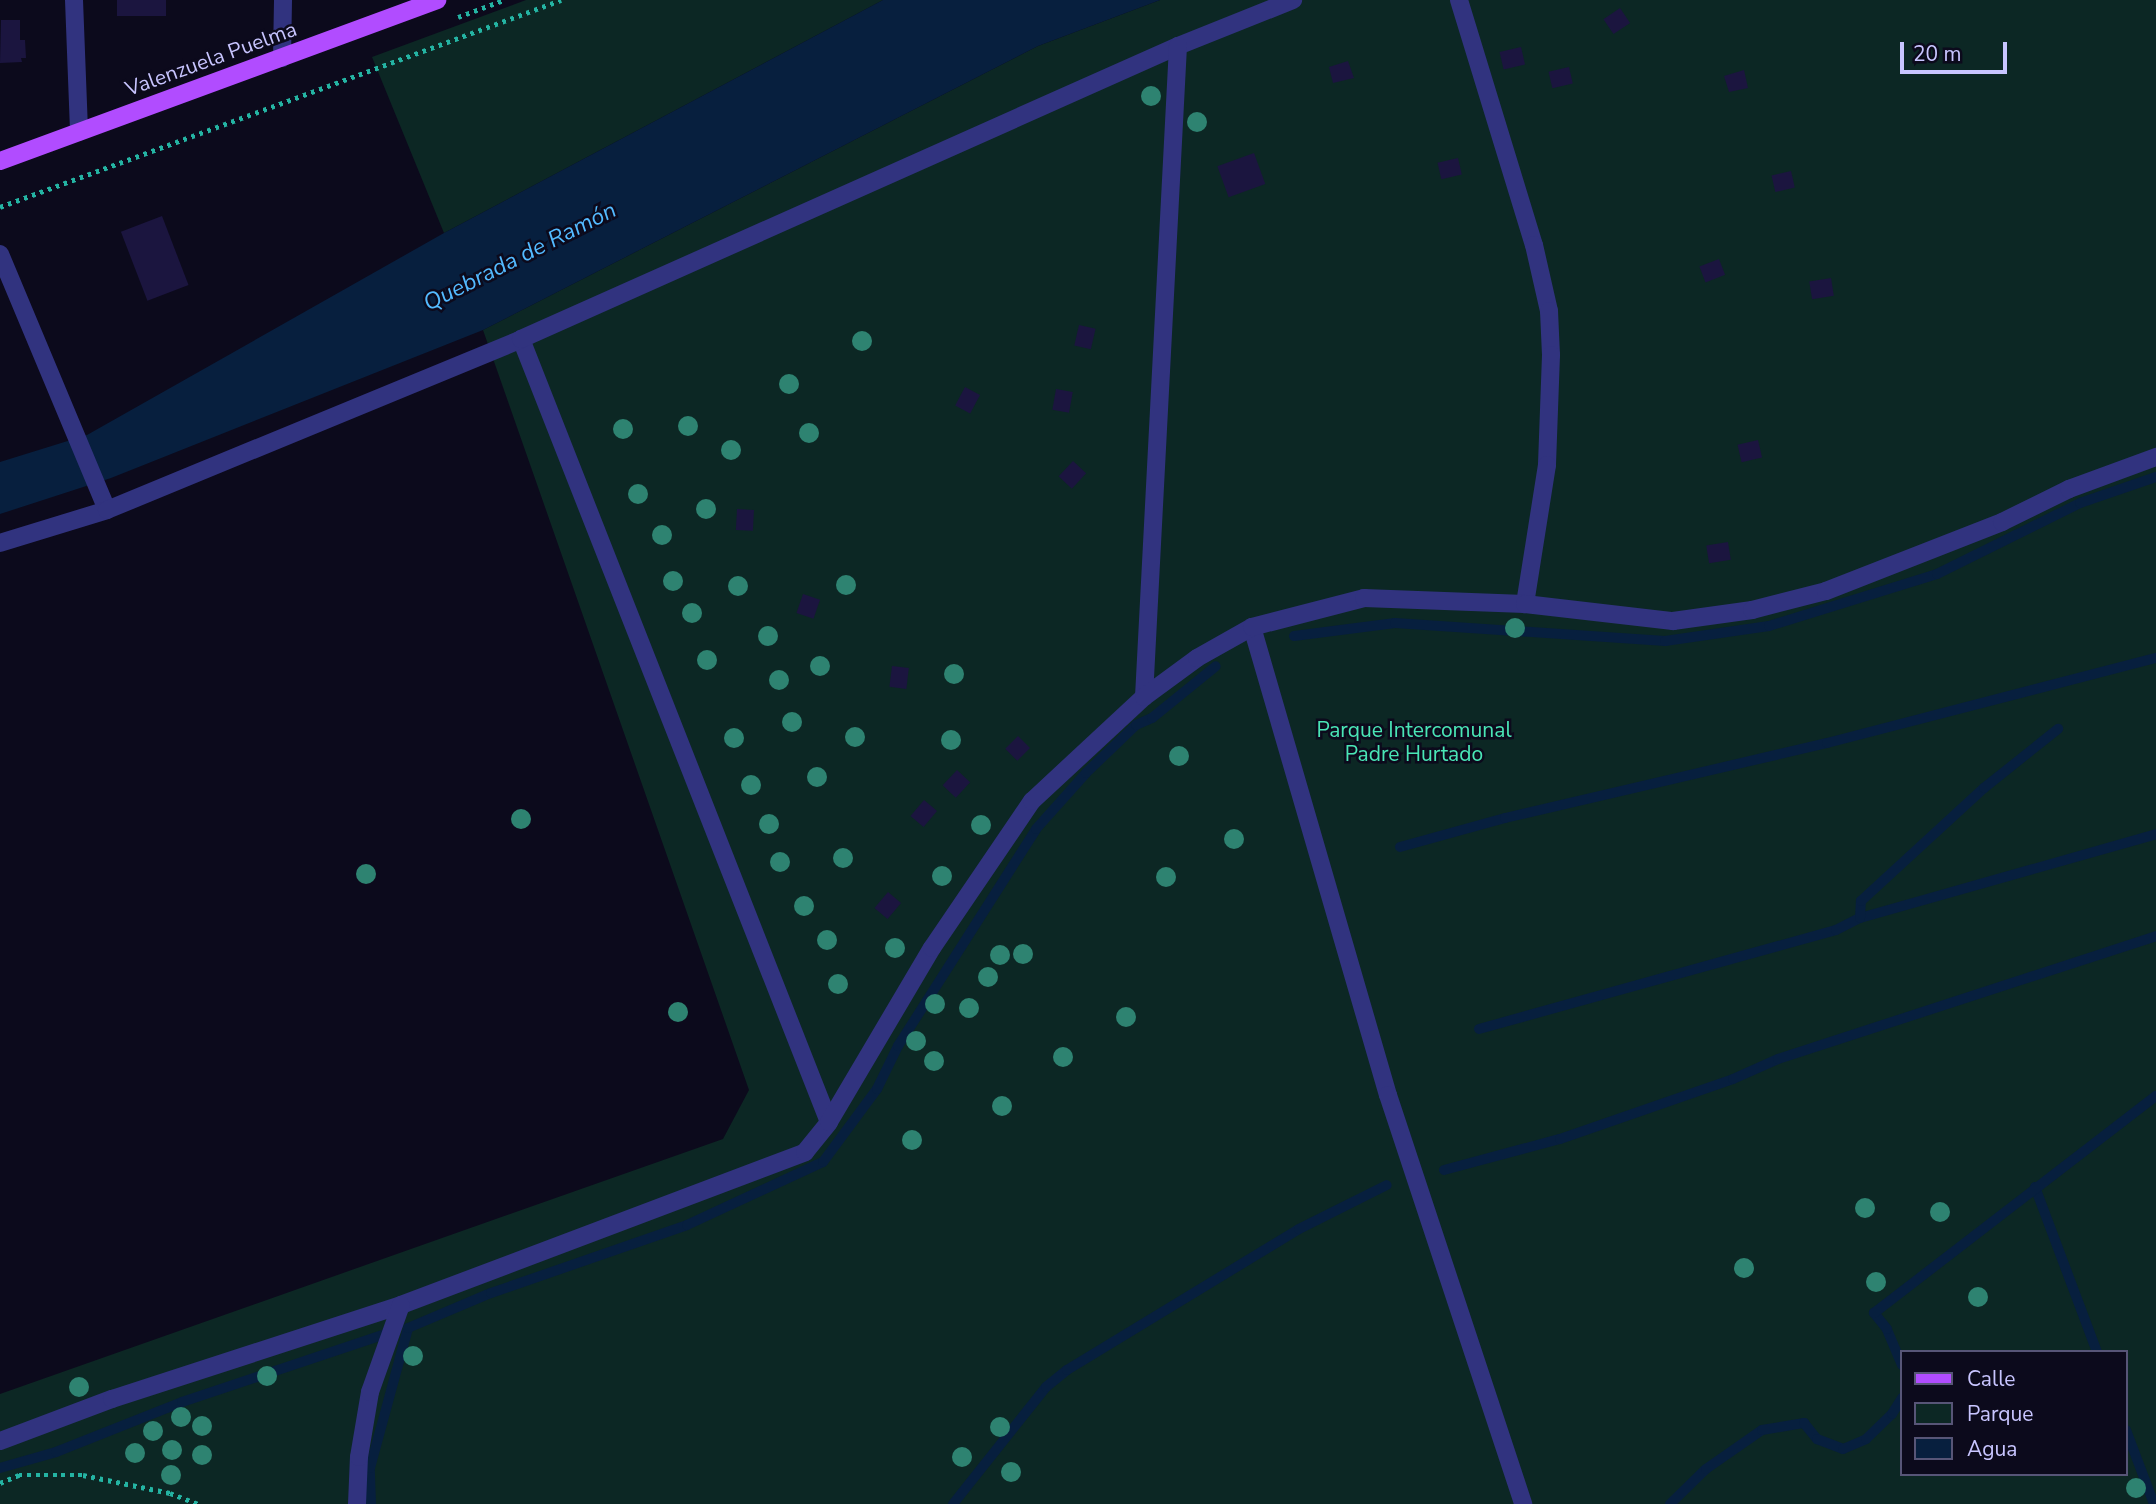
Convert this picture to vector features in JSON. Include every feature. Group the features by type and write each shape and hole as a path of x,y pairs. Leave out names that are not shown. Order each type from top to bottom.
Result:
{"main road":[{"name":"Valenzuela Puelma","path":"0,161 437,0"}],"street":[{"path":"74,0 79,132"},
{"path":"282,58 283,0"},
{"path":"0,543 107,510 521,339 1178,46 1293,0"},
{"path":"1459,0 1534,245 1549,311 1551,355 1547,465 1525,604"},
{"path":"1144,697 1178,46"},
{"path":"0,254 107,510"},
{"path":"521,339 830,1122"},
{"path":"0,1441 112,1399 401,1305 805,1152 830,1122 932,948 1032,801 1144,697 1197,658 1252,627 1364,598 1525,604 1673,621 1752,610 1826,591 2002,522 2069,489 2156,457"},
{"path":"1252,627 1388,1095 1523,1504"},
{"path":"356,1504 359,1457 370,1392 401,1305"}],"path":[{"path":"0,206 561,0"},
{"path":"0,1483 19,1475 83,1475 170,1493 198,1504"}],"green space":[{"path":"526,0 883,0 444,233 372,57"},
{"name":"Parque Intercomunal Padre Hurtado","path":"1160,0 2156,0 2156,1504 0,1504 0,1394 723,1139 749,1090 483,330 1038,46"}],"water":[{"name":"Quebrada de Ramón","path":"883,0 1160,0 1038,46 483,330 111,478 0,514 0,462 87,435 444,233"}],"building":[{"path":"117,0 166,0 166,16 117,16"},
{"path":"1620,8 1630,23 1613,34 1603,19"},
{"path":"1,20 20,20 20,40 25,40 26,58 21,58 22,62 0,63"},
{"path":"1521,47 1525,65 1504,69 1500,52"},
{"path":"1348,61 1354,78 1333,83 1329,67"},
{"path":"1569,67 1573,84 1552,88 1549,72"},
{"path":"1744,70 1748,88 1729,92 1724,76"},
{"path":"1254,153 1265,184 1229,197 1217,166"},
{"path":"1458,158 1462,175 1441,179 1438,163"},
{"path":"1791,171 1795,188 1775,192 1772,175"},
{"path":"162,216 189,285 147,301 121,232"},
{"path":"1719,259 1725,275 1705,282 1699,267"},
{"path":"1831,278 1834,296 1812,299 1809,281"},
{"path":"1079,325 1096,329 1091,349 1074,345"},
{"path":"965,387 980,395 970,414 955,406"},
{"path":"1056,389 1073,392 1069,413 1052,410"},
{"path":"1758,440 1762,458 1742,462 1738,445"},
{"path":"1073,461 1086,473 1072,489 1059,476"},
{"path":"737,509 754,510 753,531 736,530"},
{"path":"1728,542 1731,560 1709,563 1706,545"},
{"path":"803,594 820,600 814,619 796,613"},
{"path":"892,666 909,668 906,689 889,687"},
{"path":"1018,736 1030,748 1017,761 1005,749"},
{"path":"957,770 970,782 956,798 943,785"},
{"path":"924,800 937,811 924,827 911,816"},
{"path":"888,892 901,903 888,919 875,908"}],"waterway":[{"path":"1294,636 1395,623 1665,641 1769,626 1937,574 2080,503 2156,477"},
{"path":"1400,847 1505,818 1827,743 2156,658"},
{"path":"371,1504 370,1468 408,1328 491,1293 687,1225 823,1162 877,1089 898,1046 1036,829 1086,773 1136,725 1152,718 1216,666"},
{"path":"1479,1029 1836,930 1860,918 1861,901 1984,788 2058,729"},
{"path":"1860,918 2156,834"},
{"path":"1444,1170 1560,1139 1733,1079 1778,1059 2156,936"},
{"path":"1900,1360 1887,1329 1874,1313 2156,1096"},
{"path":"953,1504 1046,1387 1067,1370 1299,1229 1387,1185"},
{"path":"2035,1187 2096,1350"},
{"path":"0,1468 56,1452 182,1402 394,1331"},
{"path":"1670,1504 1706,1469 1762,1430 1804,1423 1817,1439 1843,1449 1866,1439 1892,1414 1900,1401"},
{"path":"2128,1435 2154,1504"}]}
